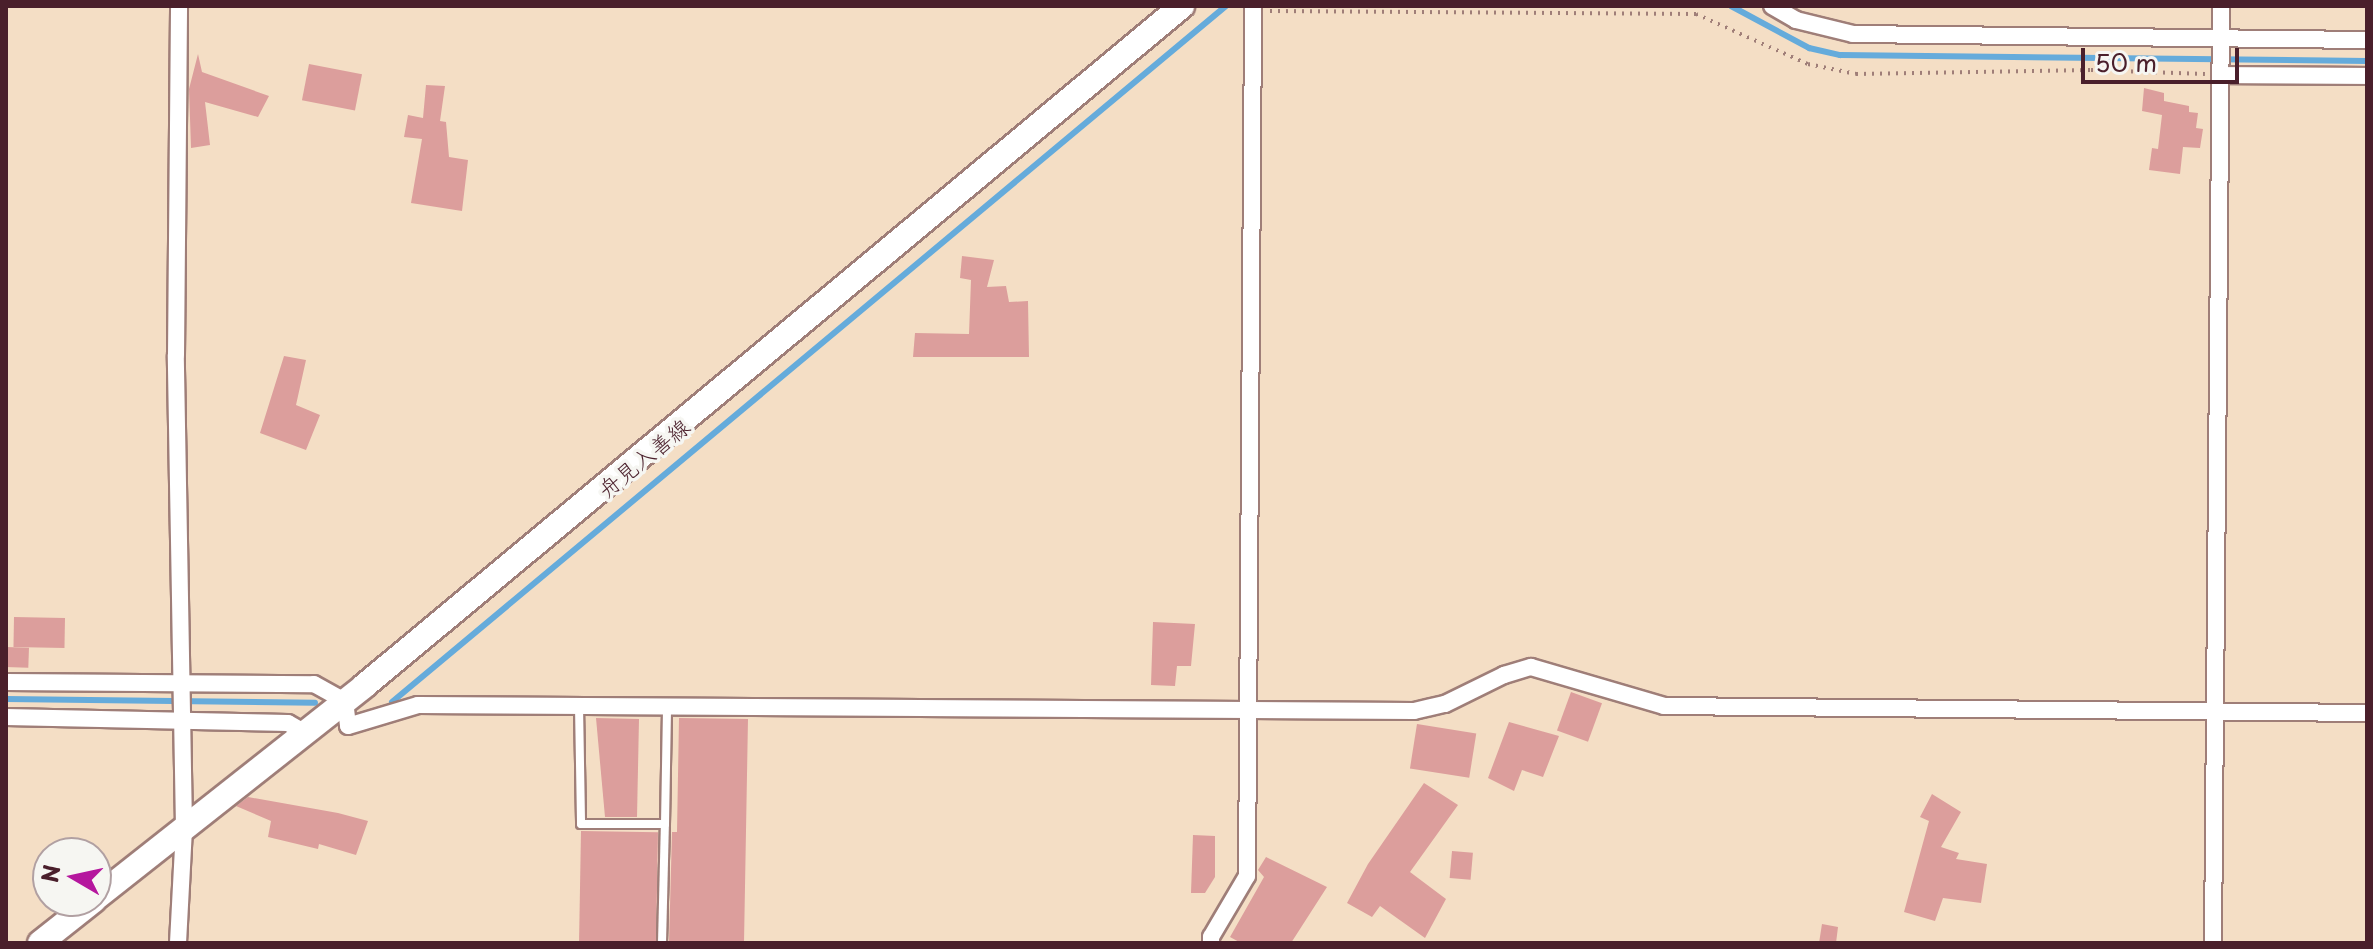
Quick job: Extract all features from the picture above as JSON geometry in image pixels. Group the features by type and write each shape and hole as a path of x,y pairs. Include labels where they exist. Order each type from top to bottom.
{"main road":[{"name":"舟見入善線","path":"112,885 345,701 726,388 1182,6"},
{"name":"舟見入善線","path":"40,943 73,917"}],"street":[{"path":"178,943 184,827 176,355 179,6"},
{"path":"1772,6 1796,20 1853,34 2367,40"},
{"path":"2213,943 2221,6"},
{"path":"1211,943 1211,937 1247,876 1253,8"},
{"path":"2220,75 2367,76"},
{"path":"6,682 182,687 314,684 345,701 348,726 418,705 1414,711 1445,704 1504,675 1531,667 1664,706 2367,713"},
{"path":"6,717 182,715 288,723 305,733"}],"lane":[{"path":"579,705 581,824 665,824"},
{"path":"662,943 667,706"}],"path":[{"path":"1253,8 1696,14 1808,64 1856,74 2091,70 2220,75"}],"building":[{"path":"198,54 202,72 269,96 258,117 205,102 210,145 191,148 189,89"},
{"path":"309,64 362,74 355,111 302,100"},
{"path":"426,85 445,86 440,121 446,122 449,157 468,160 462,211 411,203 422,139 404,137 408,115 423,118"},
{"path":"2144,88 2164,93 2164,101 2189,106 2189,112 2198,113 2196,128 2203,129 2200,148 2183,147 2180,174 2149,170 2152,148 2158,149 2162,115 2142,111"},
{"path":"962,256 994,260 987,287 1006,286 1009,302 1028,301 1029,357 913,357 915,333 969,334 971,280 960,278"},
{"path":"284,356 306,360 296,405 320,415 306,450 260,433"},
{"path":"14,617 65,618 64,648 13,647"},
{"path":"1153,622 1195,624 1191,666 1177,666 1175,686 1151,685"},
{"path":"6,647 29,648 28,668 6,667"},
{"path":"1571,692 1602,703 1588,742 1557,731"},
{"path":"596,718 639,719 637,817 605,817"},
{"path":"679,718 748,719 744,943 669,943 672,832 677,832"},
{"path":"1509,722 1559,736 1543,777 1522,770 1514,791 1488,778"},
{"path":"1417,724 1476,733 1469,778 1410,768"},
{"path":"1424,783 1458,805 1410,872 1446,899 1425,938 1380,906 1372,917 1347,903 1368,864"},
{"path":"1932,794 1961,812 1941,847 1959,853 1956,859 1987,864 1981,903 1943,898 1935,921 1904,912 1929,821 1920,817"},
{"path":"248,797 368,821 356,855 319,844 318,849 268,837 271,821 236,806"},
{"path":"581,831 658,832 656,943 579,943"},
{"path":"1193,835 1215,836 1215,877 1205,893 1191,893"},
{"path":"1452,851 1473,853 1471,880 1450,878"},
{"path":"1266,857 1327,887 1291,943 1241,943 1230,937 1264,877 1258,870"},
{"path":"1822,924 1838,927 1836,943 1819,943"}],"waterway":[{"path":"392,702 1226,6"},
{"path":"1731,6 1809,48 1840,55 2367,61"},
{"path":"6,699 315,703"}]}
